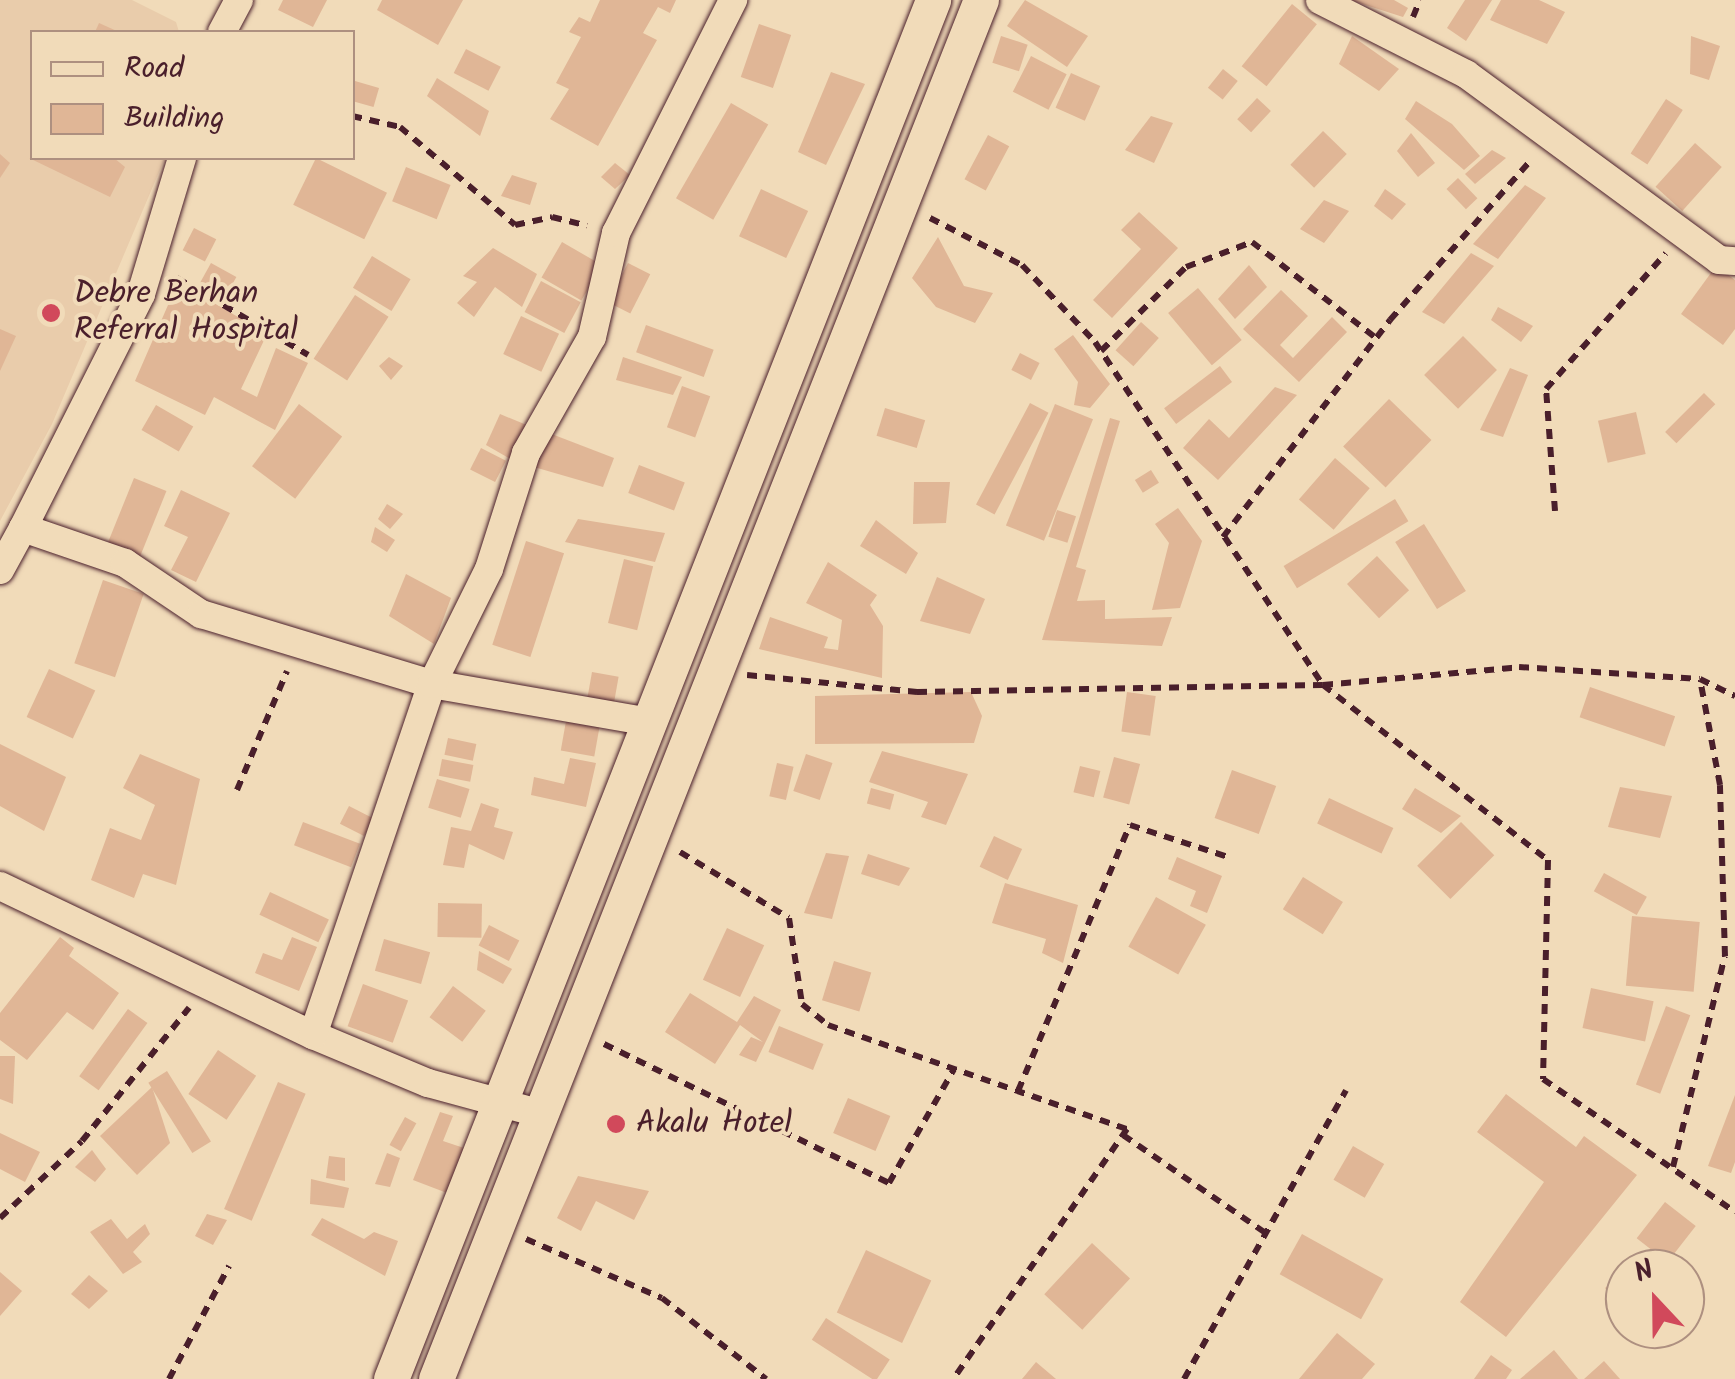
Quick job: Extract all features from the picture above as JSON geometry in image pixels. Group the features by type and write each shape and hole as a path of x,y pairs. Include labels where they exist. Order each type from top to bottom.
{"street":[{"path":"223,30 240,0"},
{"path":"312,1034 432,684 489,569 526,453 592,336 616,233 733,0"},
{"path":"392,1379 645,721 933,0"},
{"path":"436,1379 981,0"},
{"path":"1320,0 1466,74 1683,234 1735,261"},
{"path":"0,570 150,262 181,160"},
{"path":"23,528 125,563 201,614 432,684 645,721"},
{"path":"0,886 312,1034 498,1104 542,1114"}],"path":[{"path":"355,117 400,127 515,225 552,217 616,233"},
{"path":"1224,537 1376,338 1552,137"},
{"path":"900,203 1022,265 1101,351 1323,685 1548,860 1543,1079 1735,1212"},
{"path":"1555,511 1546,389 1683,234"},
{"path":"1101,351 1186,267 1252,242 1376,338"},
{"path":"150,262 308,355"},
{"path":"237,790 299,642"},
{"path":"716,672 917,692 1323,685 1519,668 1700,679 1735,696"},
{"path":"1674,1167 1725,956 1720,785 1700,679"},
{"path":"1018,1091 1130,825 1231,858"},
{"path":"652,835 789,918 802,1004 828,1025 1018,1091 1123,1134 1268,1234"},
{"path":"0,1218 82,1141 181,1025 201,984"},
{"path":"575,1030 889,1184 954,1069"},
{"path":"1184,1379 1346,1090"},
{"path":"953,1379 1123,1134"},
{"path":"497,1227 662,1298 766,1379"},
{"path":"169,1379 229,1266"}],"shaded area":[{"name":"Debre Berhan Referral Hospital","path":"0,0 132,0 176,22 178,30 30,30 30,160 164,160 52,424 0,521"}],"building":[{"path":"283,0 327,0 313,27 278,10"},
{"path":"382,0 463,0 438,45 377,10"},
{"path":"600,0 676,0 670,13 658,7 643,33 657,40 598,146 550,119 569,89 556,83 581,37 569,32 579,17 590,22"},
{"path":"1025,0 1088,36 1067,67 1007,26"},
{"path":"1350,0 1394,0 1408,8 1403,17"},
{"path":"1465,0 1492,0 1466,41 1447,28"},
{"path":"1501,0 1539,0 1565,12 1547,44 1490,20"},
{"path":"1292,4 1317,24 1267,86 1242,66"},
{"path":"99,23 115,30 96,30"},
{"path":"759,24 791,35 773,88 741,77"},
{"path":"1001,36 1028,45 1019,71 992,63"},
{"path":"1352,36 1399,69 1379,91 1339,64"},
{"path":"1691,36 1720,46 1709,80 1690,74"},
{"path":"466,49 501,67 488,91 454,73"},
{"path":"1031,56 1067,74 1048,110 1013,92"},
{"path":"1223,69 1238,81 1223,100 1208,88"},
{"path":"831,72 865,84 826,165 798,152"},
{"path":"1071,73 1100,86 1085,121 1056,108"},
{"path":"437,78 489,111 480,136 427,96"},
{"path":"355,81 379,88 374,107 355,102"},
{"path":"1257,98 1271,111 1251,132 1237,119"},
{"path":"1666,99 1683,110 1647,164 1631,154"},
{"path":"1416,101 1452,124 1480,156 1464,170 1405,119"},
{"path":"731,103 768,124 713,220 676,198"},
{"path":"1151,116 1173,123 1154,163 1125,150"},
{"path":"1323,131 1347,154 1314,188 1290,165"},
{"path":"1411,133 1435,163 1418,177 1397,151"},
{"path":"988,135 1009,146 986,190 965,179"},
{"path":"1695,143 1722,167 1682,211 1656,187"},
{"path":"1492,150 1506,158 1475,184 1465,174"},
{"path":"0,154 10,163 0,178"},
{"path":"33,160 116,160 125,167 110,197"},
{"path":"315,160 387,193 364,239 293,205"},
{"path":"615,163 630,175 615,189 601,177"},
{"path":"406,167 451,185 437,219 392,201"},
{"path":"512,175 537,183 530,205 501,196"},
{"path":"1458,178 1477,198 1466,209 1446,189"},
{"path":"1525,185 1546,198 1498,259 1473,244"},
{"path":"761,189 808,211 786,258 739,236"},
{"path":"1385,189 1406,204 1392,220 1374,206"},
{"path":"1324,200 1349,211 1324,243 1300,229"},
{"path":"1139,212 1178,248 1112,318 1093,300 1141,249 1121,230"},
{"path":"194,228 216,239 205,262 183,250"},
{"path":"938,237 964,286 993,293 975,323 936,307 912,278"},
{"path":"562,242 602,265 581,301 542,278"},
{"path":"493,248 537,274 522,307 495,287 474,317 457,303 477,282 463,276"},
{"path":"1471,253 1494,266 1444,324 1422,312"},
{"path":"372,256 411,279 392,311 353,288"},
{"path":"211,263 236,277 224,300 198,286"},
{"path":"628,263 650,274 630,314 608,302"},
{"path":"1249,265 1267,287 1235,319 1218,299"},
{"path":"1716,266 1735,280 1735,329 1723,345 1681,314"},
{"path":"541,281 581,302 564,333 525,312"},
{"path":"178,282 267,334 241,389 257,397 276,348 308,363 275,430 214,397 205,415 135,381"},
{"path":"1198,288 1242,340 1212,365 1168,313"},
{"path":"1281,290 1308,316 1280,345 1293,358 1332,317 1347,332 1299,382 1243,329"},
{"path":"355,295 389,317 347,381 314,359"},
{"path":"1498,307 1533,326 1521,342 1491,320"},
{"path":"521,316 559,334 541,372 503,354"},
{"path":"1141,322 1159,338 1133,366 1116,350"},
{"path":"646,325 714,350 704,377 636,352"},
{"path":"0,329 16,336 0,371"},
{"path":"1073,335 1110,384 1090,408 1074,405 1078,382 1054,349"},
{"path":"1463,336 1497,370 1458,409 1424,375"},
{"path":"1020,353 1040,363 1031,380 1011,370"},
{"path":"389,357 403,366 391,380 379,366"},
{"path":"623,357 682,377 673,395 616,380"},
{"path":"1220,366 1232,382 1176,424 1164,408"},
{"path":"1510,368 1528,375 1503,437 1480,430"},
{"path":"682,386 710,396 695,438 667,427"},
{"path":"1275,387 1297,395 1218,480 1183,448 1209,419 1229,438"},
{"path":"1704,393 1715,404 1676,443 1665,432"},
{"path":"1389,399 1431,440 1386,487 1343,446"},
{"path":"1030,403 1049,413 995,514 976,505"},
{"path":"299,404 342,436 295,499 252,466"},
{"path":"1055,404 1093,419 1044,541 1006,525"},
{"path":"156,405 193,426 179,452 142,430"},
{"path":"885,408 925,420 917,448 877,436"},
{"path":"1636,412 1646,454 1608,463 1598,421"},
{"path":"500,414 529,426 512,460 486,445"},
{"path":"1110,418 1120,421 1076,567 1086,570 1077,601 1105,600 1105,619 1172,617 1162,646 1042,640"},
{"path":"549,433 614,458 603,487 534,467"},
{"path":"481,448 506,461 495,482 470,469"},
{"path":"1335,458 1370,488 1334,530 1299,500"},
{"path":"639,465 685,483 674,511 628,493"},
{"path":"1151,470 1159,483 1143,493 1135,480"},
{"path":"134,478 166,491 137,563 105,550"},
{"path":"914,482 950,482 946,523 913,524"},
{"path":"181,490 230,513 196,582 171,570 188,537 164,526"},
{"path":"1395,499 1408,521 1297,588 1284,566"},
{"path":"387,504 403,514 390,529 378,519"},
{"path":"1178,508 1202,541 1180,608 1152,610 1169,543 1155,524"},
{"path":"1057,510 1076,516 1067,543 1048,537"},
{"path":"578,519 665,533 655,562 565,542"},
{"path":"876,520 918,553 906,574 860,546"},
{"path":"1424,524 1466,591 1437,609 1395,542"},
{"path":"375,527 395,540 387,552 371,542"},
{"path":"526,541 564,553 530,657 492,645"},
{"path":"1377,556 1409,590 1379,618 1347,584"},
{"path":"624,559 653,566 637,630 608,623"},
{"path":"828,562 877,595 870,605 883,626 882,678 759,649 770,617 828,637 824,648 838,650 842,620 806,603"},
{"path":"406,574 451,598 434,644 389,616"},
{"path":"937,577 985,599 970,634 920,621"},
{"path":"103,580 144,594 115,677 74,663"},
{"path":"49,669 95,691 73,739 27,717"},
{"path":"592,672 619,677 614,705 587,701"},
{"path":"1590,687 1675,716 1665,747 1580,717"},
{"path":"971,692 982,716 974,743 815,744 815,696"},
{"path":"1127,692 1156,696 1150,736 1121,732"},
{"path":"566,721 599,727 594,756 561,751"},
{"path":"448,738 476,744 473,761 444,755"},
{"path":"0,744 66,777 44,831 0,806"},
{"path":"882,751 968,774 946,825 921,817 928,802 869,782"},
{"path":"140,754 200,779 176,885 143,874 134,898 91,880 110,828 141,840 155,805 123,788"},
{"path":"806,754 832,763 820,800 793,791"},
{"path":"1114,757 1140,764 1129,805 1103,798"},
{"path":"570,758 596,763 586,807 531,795 534,777 564,784"},
{"path":"442,759 473,765 470,782 439,776"},
{"path":"777,763 794,767 786,800 769,796"},
{"path":"1080,766 1100,771 1094,797 1073,792"},
{"path":"1232,770 1276,786 1259,834 1215,818"},
{"path":"437,779 470,789 461,818 428,808"},
{"path":"1620,787 1672,796 1660,838 1608,827"},
{"path":"871,788 894,794 890,810 867,803"},
{"path":"1415,788 1461,816 1441,833 1402,809"},
{"path":"1329,798 1393,828 1382,853 1317,823"},
{"path":"481,803 499,809 494,827 513,832 504,860 469,844 464,868 443,865 451,827 471,831"},
{"path":"349,806 373,818 364,836 340,824"},
{"path":"303,822 360,844 351,867 294,845"},
{"path":"1461,822 1494,855 1450,899 1417,866"},
{"path":"994,836 1022,849 1008,880 980,867"},
{"path":"826,853 849,856 832,919 804,913"},
{"path":"868,854 910,868 899,886 861,874"},
{"path":"1177,857 1222,876 1207,913 1190,906 1196,891 1168,879"},
{"path":"1604,873 1647,897 1637,915 1594,891"},
{"path":"1303,877 1343,902 1323,934 1283,909"},
{"path":"1005,883 1078,905 1063,963 1042,953 1046,939 992,923"},
{"path":"270,892 329,919 318,942 259,915"},
{"path":"1156,897 1206,925 1178,974 1128,947"},
{"path":"438,903 482,904 481,938 437,937"},
{"path":"1632,916 1700,922 1694,992 1626,986"},
{"path":"489,925 519,940 509,961 479,945"},
{"path":"727,928 764,945 740,997 703,980"},
{"path":"60,937 74,948 69,956 119,993 93,1030 67,1012 27,1060 0,1040 0,1013"},
{"path":"292,937 317,947 299,991 255,973 263,953 282,960"},
{"path":"384,939 430,952 421,984 375,971"},
{"path":"479,951 512,969 503,984 477,970"},
{"path":"834,961 871,972 859,1012 822,1000"},
{"path":"363,984 408,1000 393,1043 348,1026"},
{"path":"453,986 486,1011 462,1042 430,1017"},
{"path":"1591,988 1654,1001 1645,1041 1582,1028"},
{"path":"690,993 737,1022 754,996 781,1010 756,1062 739,1055 751,1037 763,1042 740,1025 715,1064 665,1032"},
{"path":"1666,1006 1690,1015 1660,1094 1636,1084"},
{"path":"128,1009 147,1023 99,1090 79,1076"},
{"path":"779,1026 824,1044 813,1070 769,1052"},
{"path":"218,1050 256,1076 226,1120 188,1094"},
{"path":"0,1056 15,1056 13,1104 0,1099"},
{"path":"167,1071 211,1141 192,1153 148,1083"},
{"path":"278,1082 306,1094 252,1221 224,1209"},
{"path":"152,1087 170,1143 137,1175 100,1136"},
{"path":"1506,1094 1576,1147 1584,1136 1637,1175 1506,1337 1460,1302 1544,1182 1477,1132"},
{"path":"1735,1095 1735,1162 1731,1173 1708,1166"},
{"path":"848,1098 890,1116 875,1151 833,1133"},
{"path":"440,1112 453,1116 443,1141 464,1148 447,1193 413,1180"},
{"path":"405,1117 416,1123 401,1151 389,1145"},
{"path":"0,1133 40,1152 25,1182 0,1169"},
{"path":"1353,1146 1384,1164 1365,1198 1334,1180"},
{"path":"92,1150 106,1169 95,1182 75,1167"},
{"path":"387,1153 400,1158 390,1187 375,1184"},
{"path":"329,1156 345,1158 345,1181 326,1178"},
{"path":"578,1176 649,1191 634,1220 596,1201 581,1231 557,1218"},
{"path":"311,1179 349,1188 344,1208 310,1204"},
{"path":"1665,1202 1696,1226 1678,1249 1650,1249 1637,1238"},
{"path":"207,1214 227,1220 213,1245 195,1236"},
{"path":"322,1218 364,1239 374,1232 398,1241 385,1276 311,1235"},
{"path":"111,1219 127,1239 145,1224 150,1234 133,1252 142,1262 123,1274 90,1232"},
{"path":"1302,1234 1383,1279 1361,1319 1280,1274"},
{"path":"1092,1243 1130,1278 1082,1330 1044,1294"},
{"path":"866,1250 931,1280 902,1343 837,1313"},
{"path":"0,1272 22,1291 0,1316"},
{"path":"89,1275 108,1291 89,1309 71,1294"},
{"path":"826,1318 890,1359 877,1379 872,1379 812,1340"},
{"path":"1337,1333 1375,1364 1362,1379 1299,1379"},
{"path":"1554,1350 1578,1379 1520,1379"},
{"path":"1491,1355 1512,1370 1506,1379 1474,1379"},
{"path":"1604,1361 1620,1379 1584,1379"},
{"path":"1036,1362 1056,1379 1022,1379"}],"place":[{"name":"Debre Berhan Referral Hospital","path":"51,313"},
{"name":"Akalu Hotel","path":"616,1124"}]}
